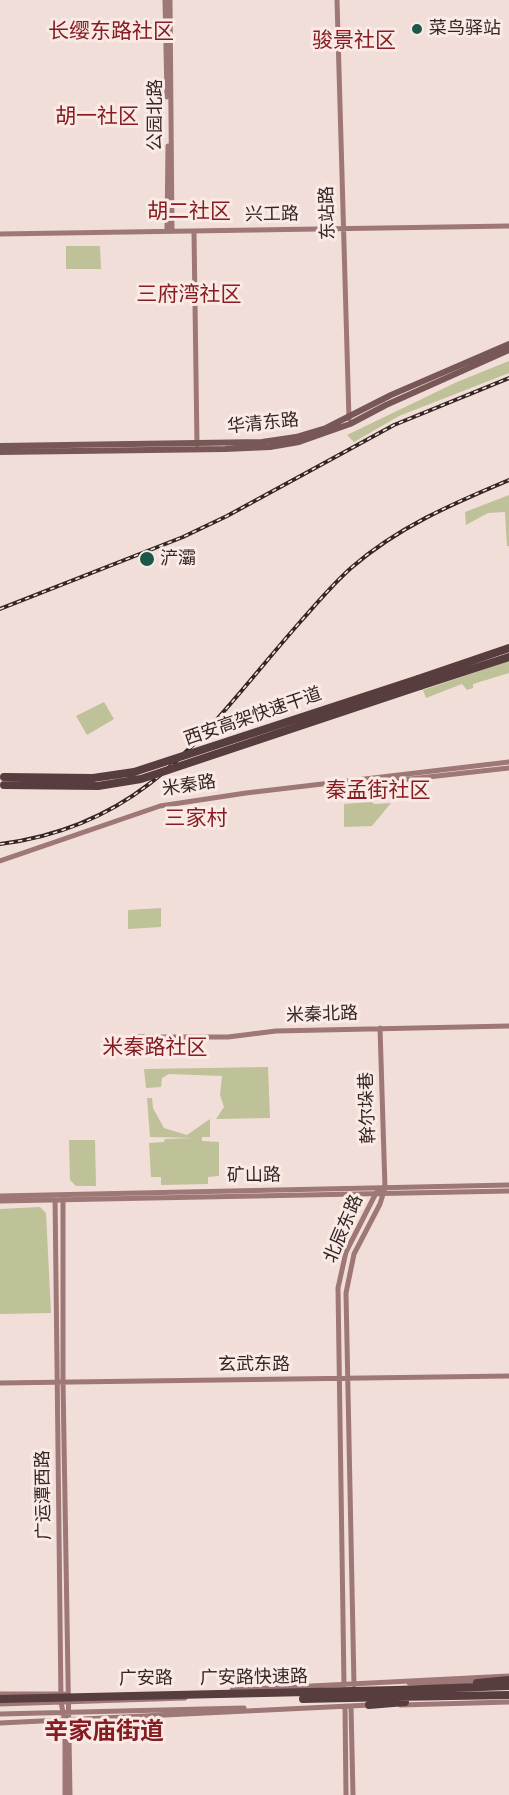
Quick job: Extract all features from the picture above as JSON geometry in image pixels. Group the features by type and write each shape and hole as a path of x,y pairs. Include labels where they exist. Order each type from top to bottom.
{"highway":[{"name":"西安高架快速干道","path":"2,781 85,787 141,779 419,683 509,648"},
{"name":"西安高架快速干道","path":"419,683 509,657"},
{"path":"422,1689 509,1678"},
{"name":"广安路快速路","path":"0,1704 509,1686"},
{"name":"广安路快速路","path":"0,1697 396,1690 507,1697"},
{"path":"369,1705 463,1696"}],"main road":[{"name":"华清东路","path":"350,421 509,342"},
{"name":"华清东路","path":"0,452 281,446 311,439 509,352"},
{"name":"华清东路","path":"0,446 197,447"}],"street":[{"name":"公园北路","path":"165,0 170,230"},
{"name":"公园北路","path":"170,0 170,230"},
{"name":"东站路","path":"338,0 350,421"},
{"name":"兴工路","path":"0,234 509,226"},
{"path":"194,232 197,447"},
{"name":"米秦路","path":"426,774 509,762"},
{"name":"米秦路","path":"0,861 160,806 391,775 509,768"},
{"name":"米秦北路","path":"137,1037 228,1037 276,1031 509,1026"},
{"name":"幹尔垛巷","path":"380,1028 384,1190"},
{"name":"矿山路","path":"63,1197 509,1185"},
{"name":"矿山路","path":"384,1190 509,1191"},
{"name":"北辰东路","path":"344,1684 338,1299 346,1252 376,1193 384,1190"},
{"name":"北辰东路","path":"354,1685 346,1293 349,1271 357,1246 384,1190"},
{"name":"矿山路","path":"0,1196 376,1193"},
{"name":"矿山路","path":"0,1201 55,1197"},
{"name":"广运潭西路","path":"55,1197 68,1795"},
{"name":"广运潭西路","path":"61,1692 60,1382 63,1197"},
{"name":"玄武东路","path":"0,1383 509,1376"},
{"path":"396,1690 509,1678"},
{"path":"0,1704 66,1700 180,1699 267,1688 344,1684 396,1690 488,1681"},
{"path":"0,1697 61,1692 66,1700"},
{"name":"广安路","path":"0,1723 66,1722 507,1697"},
{"path":"346,1795 348,1706"},
{"path":"348,1706 353,1795"},
{"path":"0,1714 297,1708"}],"green space":[{"path":"66,246 100,246 101,269 66,269"},
{"path":"509,361 509,373 399,416 354,442 347,435 457,382"},
{"path":"509,495 509,546 507,546 505,512 488,513 466,525 465,512"},
{"path":"509,661 509,673 473,684 473,688 467,690 462,684 426,698 423,690"},
{"path":"104,702 114,719 87,735 76,716"},
{"path":"372,802 374,804 391,803 372,826 344,827 344,804"},
{"path":"161,908 161,927 128,929 128,910"},
{"path":"268,1067 270,1118 216,1119 224,1107 220,1095 222,1076 169,1074 162,1078 161,1087 146,1088 144,1069"},
{"path":"147,1098 152,1098 153,1108 164,1128 187,1135 210,1119 210,1137 202,1137 202,1141 219,1142 219,1176 208,1177 208,1184 161,1185 161,1177 151,1177 149,1143 164,1142 165,1139 195,1138 150,1137"},
{"path":"69,1140 95,1140 96,1186 76,1186 70,1180"},
{"path":"40,1207 46,1213 51,1313 0,1314 0,1209"}],"railway":[{"path":"0,609 183,537 227,516 394,425 509,378"},
{"path":"0,844 52,833 98,816 137,793 172,765 205,733 313,607 351,568 407,528 509,480"}],"place":[{"name":"菜鸟驿站","path":"417,29"},
{"name":"浐灞","path":"147,559"}],"district":[{"name":"长缨东路社区","path":"111,32"},
{"name":"骏景社区","path":"354,41"},
{"name":"胡一社区","path":"97,117"},
{"name":"胡二社区","path":"189,212"},
{"name":"三府湾社区","path":"189,295"},
{"name":"秦孟街社区","path":"378,791"},
{"name":"三家村","path":"196,819"},
{"name":"米秦路社区","path":"155,1048"},
{"name":"辛家庙街道","path":"104,1732"}]}
